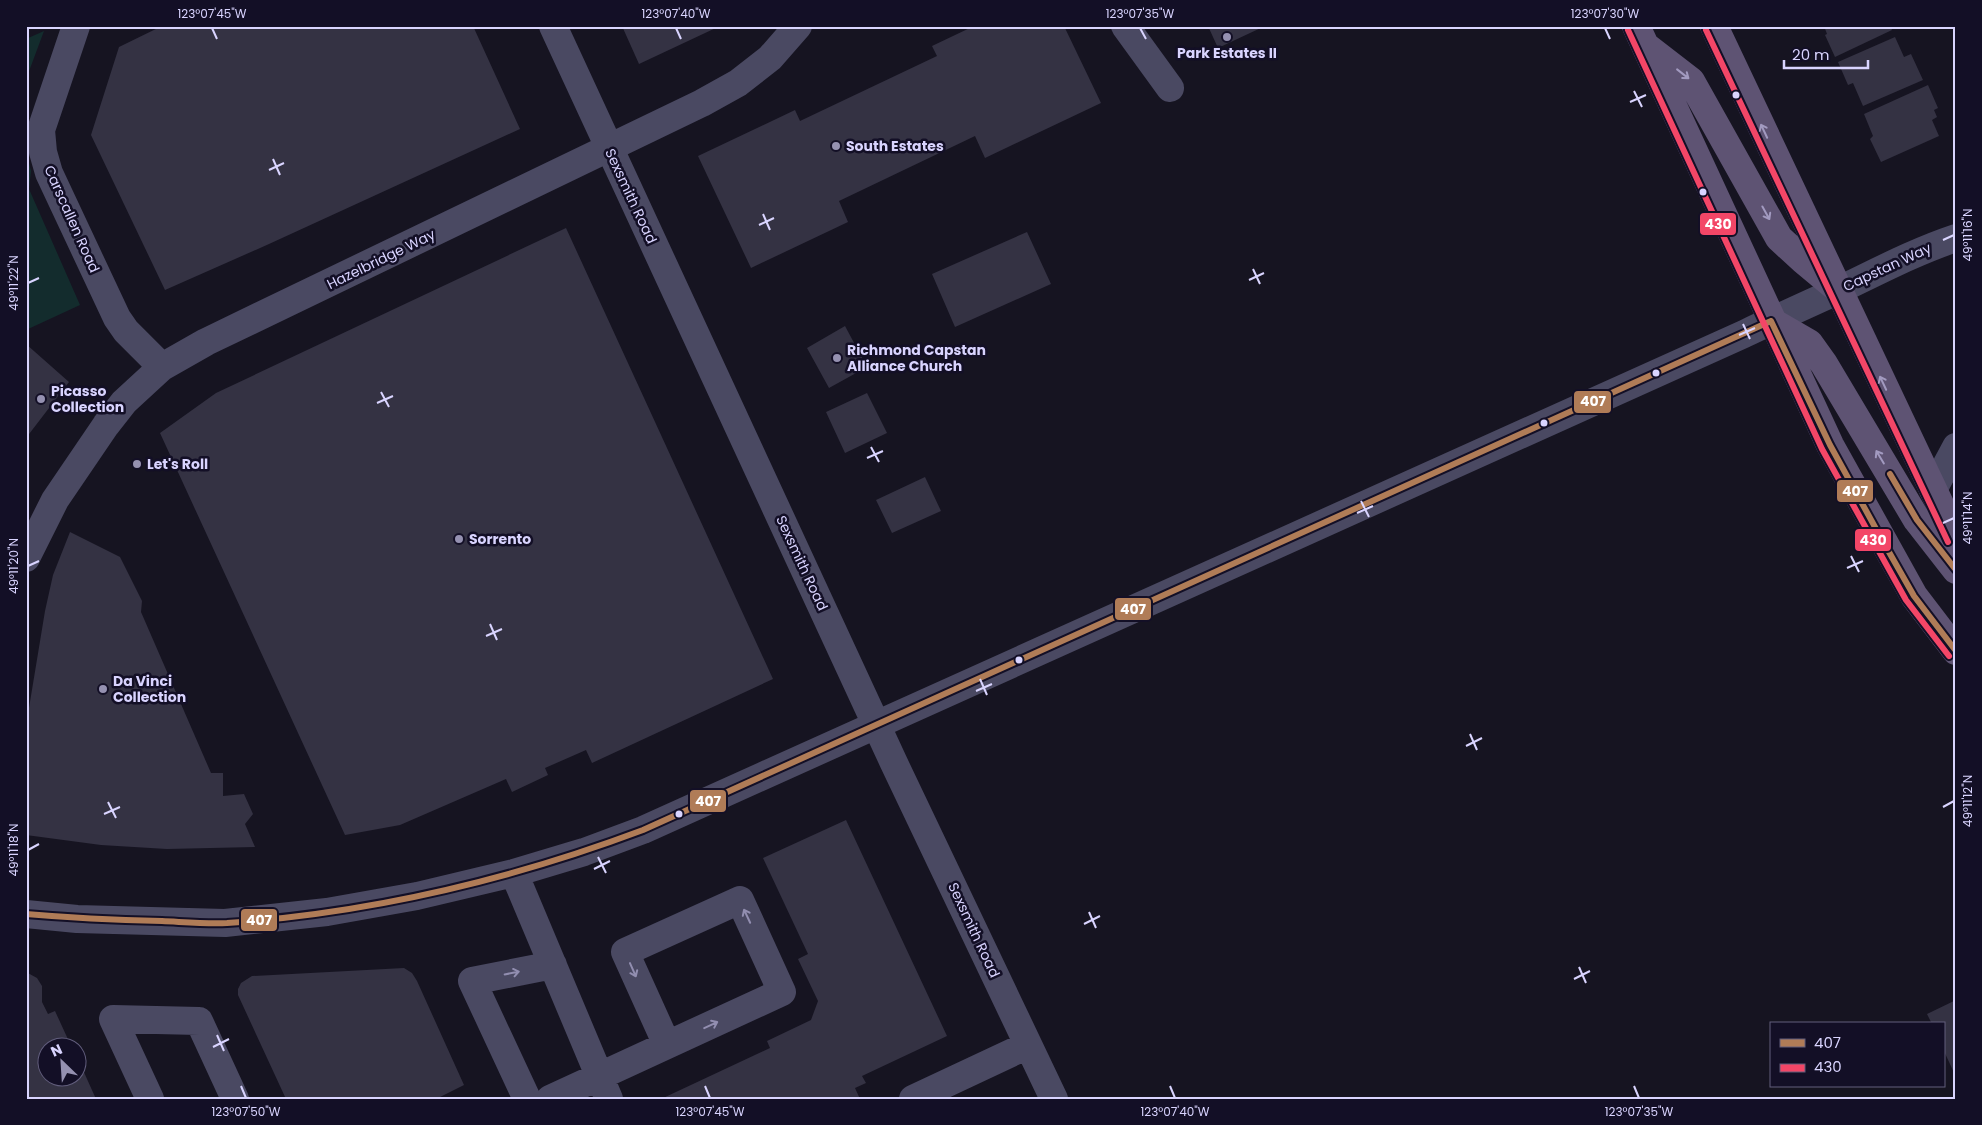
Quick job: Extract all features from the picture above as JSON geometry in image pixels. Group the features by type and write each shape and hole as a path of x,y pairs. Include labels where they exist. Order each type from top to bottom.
{"main road":[{"path":"1714,26 1956,538"},
{"path":"1640,35 1691,81 1779,238 1839,290"},
{"path":"1640,35 1830,445 1880,538 1914,596 1956,651"},
{"path":"1771,321 1809,343 1824,364 1917,520 1956,570"}],"street":[{"name":"Carscallen Road","path":"76,26 41,130 43,152 49,173 117,318 126,332 162,367"},
{"name":"Sexsmith Road","path":"552,26 876,724 1054,1099"},
{"name":"Hazelbridge Way","path":"26,558 55,500 106,425 124,402 162,367 215,338 702,103 738,83 770,58 798,26"},
{"path":"1125,26 1170,88"},
{"name":"Capstan Way","path":"26,914 77,919 225,923 336,910 417,896 514,873 584,852 643,830 1771,321 1878,270 1956,238"},
{"path":"1933,490 1956,448"},
{"path":"514,873 604,1088"},
{"path":"550,1099 604,1088 667,1045 782,992 740,900 625,952 667,1045"},
{"path":"527,1099 472,982 553,966"},
{"path":"150,1099 113,1019 199,1021 235,1099"},
{"path":"913,1099 1028,1045"}],"green space":[{"path":"44,31 28,74 26,80 26,39"},
{"path":"26,151 31,171 29,189 80,305 26,330"}],"building":[{"path":"162,26 473,26 520,129 165,290 91,135 119,47"},
{"path":"622,26 720,26 639,64"},
{"name":"South Estates","path":"974,26 1064,26 1101,103 985,158 975,136 839,201 848,222 751,268 698,156 795,110 800,121 937,56 932,46"},
{"name":"Park Estates II","path":"1208,26 1265,26 1218,48"},
{"path":"1824,26 1890,26 1892,30 1835,57 1825,35 1827,34"},
{"path":"1895,37 1904,57 1911,54 1923,80 1863,106 1853,83 1848,85 1838,62"},
{"path":"1928,85 1938,108 1934,110 1937,117 1932,120 1939,136 1881,162 1870,139 1873,136 1864,114"},
{"name":"Sorrento","path":"566,228 773,679 592,763 586,750 545,768 548,775 512,792 506,779 400,825 345,835 160,433 216,393"},
{"path":"1027,232 1051,284 955,327 932,274"},
{"name":"Richmond Capstan Alliance Church","path":"845,326 867,367 829,388 807,348"},
{"name":"Picasso Collection","path":"26,344 69,382 26,438"},
{"path":"867,393 887,433 845,453 826,412"},
{"path":"925,477 941,511 892,533 876,500"},
{"name":"Da Vinci Collection","path":"70,532 120,557 142,601 141,612 211,773 223,773 223,796 244,794 253,814 245,824 255,847 167,849 101,845 26,835 26,726 45,611 53,575"},
{"path":"846,820 947,1036 862,1076 866,1083 855,1088 860,1099 661,1099 770,1048 767,1041 811,1020 818,1001 798,959 808,954 763,858"},
{"path":"404,968 412,973 417,981 464,1085 436,1099 286,1099 238,995 241,983 252,976"},
{"path":"26,972 37,978 42,986 42,1002 48,1014 55,1011 67,1038 38,1038 38,1088 88,1088 88,1081 96,1099 26,1099"},
{"path":"1956,1000 1956,1077 1944,1051 1944,1022 1931,1022 1927,1014"}],"transit line":[{"name":"430","path":"1628,30 1822,449 1906,600 1949,656"},
{"name":"430","path":"1706,30 1948,542"},
{"name":"407","path":"1771,321 1830,445 1881,538 1914,596 1956,651"},
{"name":"407","path":"26,914 94,919 211,923 280,918 333,911 438,892 490,879 593,848 643,830 1771,321"},
{"name":"407","path":"1890,474 1917,520 1956,570"}],"place":[{"name":"Park Estates II","path":"1227,37"},
{"name":"South Estates","path":"836,146"},
{"name":"Richmond Capstan Alliance Church","path":"837,358"},
{"name":"Picasso Collection","path":"41,399"},
{"name":"Let's Roll","path":"137,464"},
{"name":"Sorrento","path":"459,539"},
{"name":"Da Vinci Collection","path":"103,689"}]}
